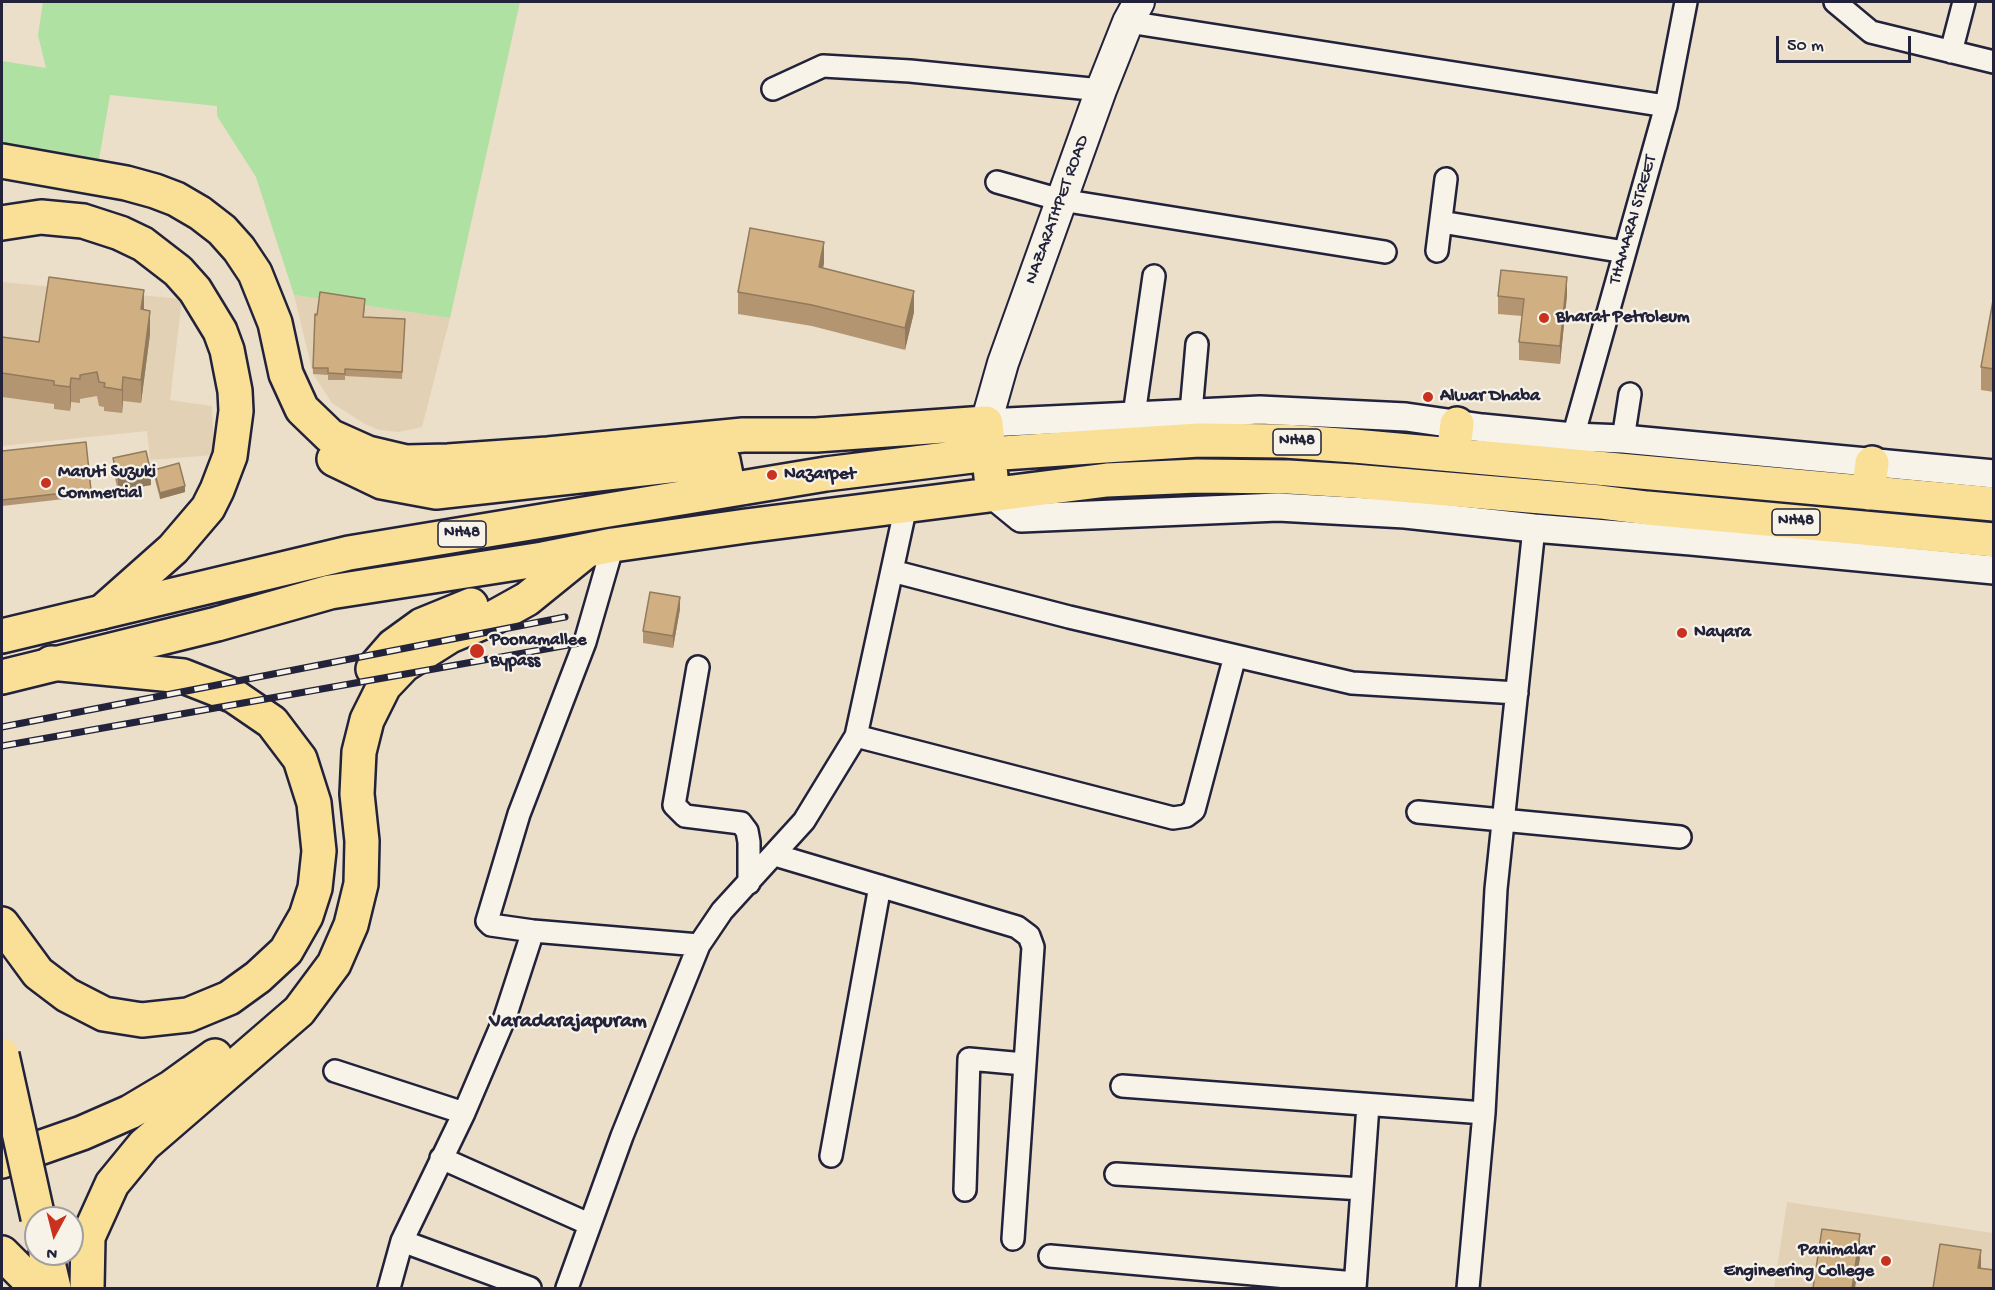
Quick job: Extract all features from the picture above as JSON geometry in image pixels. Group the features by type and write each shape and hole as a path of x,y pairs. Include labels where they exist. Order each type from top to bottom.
{"main road":[{"name":"NAZARATHPET ROAD","path":"987,439 1003,363 1101,90 1134,12"},
{"path":"2,160 126,183 155,191 176,199 200,213 222,230 255,273 275,323 286,374 302,409 330,436 368,453 406,462 570,452 743,435 987,439 993,495"},
{"path":"2,177 110,194 168,209 206,232 237,270 253,319 261,363 295,426 334,459 382,482 436,492 723,460 729,490"},
{"path":"2,223 41,217 83,220 143,244 178,271 195,290 220,331 227,350 235,391 236,411 230,456 221,482 208,508 173,549 102,612"},
{"name":"NH48","path":"2,636 348,552 826,474 987,439 1455,440 1870,478 1994,504"},
{"name":"NH48","path":"2,676 217,624 330,592 746,526 1107,480 1197,476 1288,477 1588,501 1692,527 1994,540"},
{"path":"87,1288 88,1237 112,1184 144,1145 299,1011 334,964 351,925 361,884 362,841 357,794 359,752 366,720 384,686 404,665 450,636 491,619 527,599 599,548"},
{"path":"2,1161 82,1133 130,1112 172,1087 223,1050 275,1004 305,971 327,930 340,884 346,836 340,756 347,720 364,680 393,646 422,625 488,598 543,559"},
{"path":"2,924 38,973 67,995 104,1014 142,1020 188,1015 229,998 258,977 286,951 306,916 315,888 319,851 314,803 300,759 272,722 234,696 183,676 51,663"},
{"path":"2,1055 35,1206"},
{"path":"2,1253 37,1288"},
{"path":"49,1266 54,1288"}],"street":[{"name":"THAMARAI STREET","path":"1573,437 1666,106 1686,2"},
{"path":"1834,2 1871,32 1994,62"},
{"path":"1951,52 1964,2"},
{"path":"1134,12 1666,106"},
{"path":"773,89 824,66 910,71 1101,90"},
{"path":"1437,251 1446,179"},
{"path":"997,182 1061,200 1385,252"},
{"path":"1441,222 1625,252"},
{"path":"1134,415 1154,276"},
{"path":"1191,412 1197,344"},
{"path":"1623,439 1630,394"},
{"path":"987,439 1134,415 1260,410 1406,417 1455,440 1573,437 1623,439 1870,478 1994,474"},
{"path":"993,495 1022,518 1278,507 1405,514 1534,528 1692,527 1994,570"},
{"path":"567,1288 622,1136 699,945 722,911 804,821 856,736 906,506"},
{"path":"1468,1288 1484,1113 1496,889 1534,528"},
{"path":"599,548 585,642 519,814 486,921 490,925 533,931 699,945"},
{"path":"892,571 1069,617 1352,683 1517,693"},
{"path":"856,736 1173,818 1186,816 1194,810 1235,656"},
{"path":"698,667 674,805 685,816 741,823 747,831 749,842 748,883"},
{"path":"1418,812 1680,837"},
{"path":"775,855 1017,927 1029,936 1033,947 1013,1239"},
{"path":"831,1156 879,886"},
{"path":"389,1288 402,1241 464,1113 505,1017 533,931"},
{"path":"965,1190 969,1059 1024,1064"},
{"path":"335,1071 464,1113"},
{"path":"1122,1086 1484,1113"},
{"path":"1050,1256 1355,1286 1368,1105"},
{"path":"441,1158 589,1224"},
{"path":"1116,1174 1362,1189"},
{"path":"402,1241 530,1288"}],"shaded area":[{"path":"2,282 182,299 170,400 212,406 214,455 150,460 147,431 2,446"},
{"path":"294,295 450,318 422,427 399,432 379,430 332,403 313,374"},
{"name":"Panimalar Engineering College","path":"1787,1202 1993,1233 1993,1288 1774,1288"}],"green space":[{"path":"43,2 520,2 450,318 294,295 256,177 217,116 217,106 110,95 97,171 2,154 2,61 46,68 38,35"}],"building":[{"path":"750,228 824,242 819,267 914,291 905,328 812,305 738,292"},
{"path":"1501,270 1567,277 1560,346 1519,342 1524,299 1498,296"},
{"path":"49,277 144,290 141,309 150,311 141,380 123,377 122,390 104,387 105,383 99,382 97,372 80,375 80,379 71,378 70,387 54,385 54,381 2,373 2,337 39,342"},
{"path":"320,292 365,299 363,317 405,319 402,372 345,369 345,374 328,373 328,368 313,368 315,314 317,315"},
{"path":"1994,295 1994,369 1981,367"},
{"name":"Maruti Suzuki Commercial","path":"86,442 91,490 2,500 2,451"},
{"path":"146,451 151,473 118,479 113,458"},
{"path":"179,463 185,486 160,493 154,470"},
{"path":"650,592 680,597 673,636 643,631"},
{"path":"1822,1229 1860,1234 1852,1288 1813,1288"},
{"path":"1940,1244 1981,1250 1978,1268 1994,1270 1994,1288 1933,1288"}],"railway":[{"path":"2,727 565,617"},
{"path":"2,746 585,642"}],"place":[{"name":"Bharat Petroleum","path":"1544,318"},
{"name":"Alwar Dhaba","path":"1428,397"},
{"name":"Nazarpet","path":"772,475"},
{"name":"Maruti Suzuki Commercial","path":"46,483"},
{"name":"Nayara","path":"1682,633"},
{"name":"Poonamallee Bypass","path":"477,651"},
{"name":"Panimalar Engineering College","path":"1886,1261"}],"district":[{"name":"Varadarajapuram","path":"568,1023"}]}
